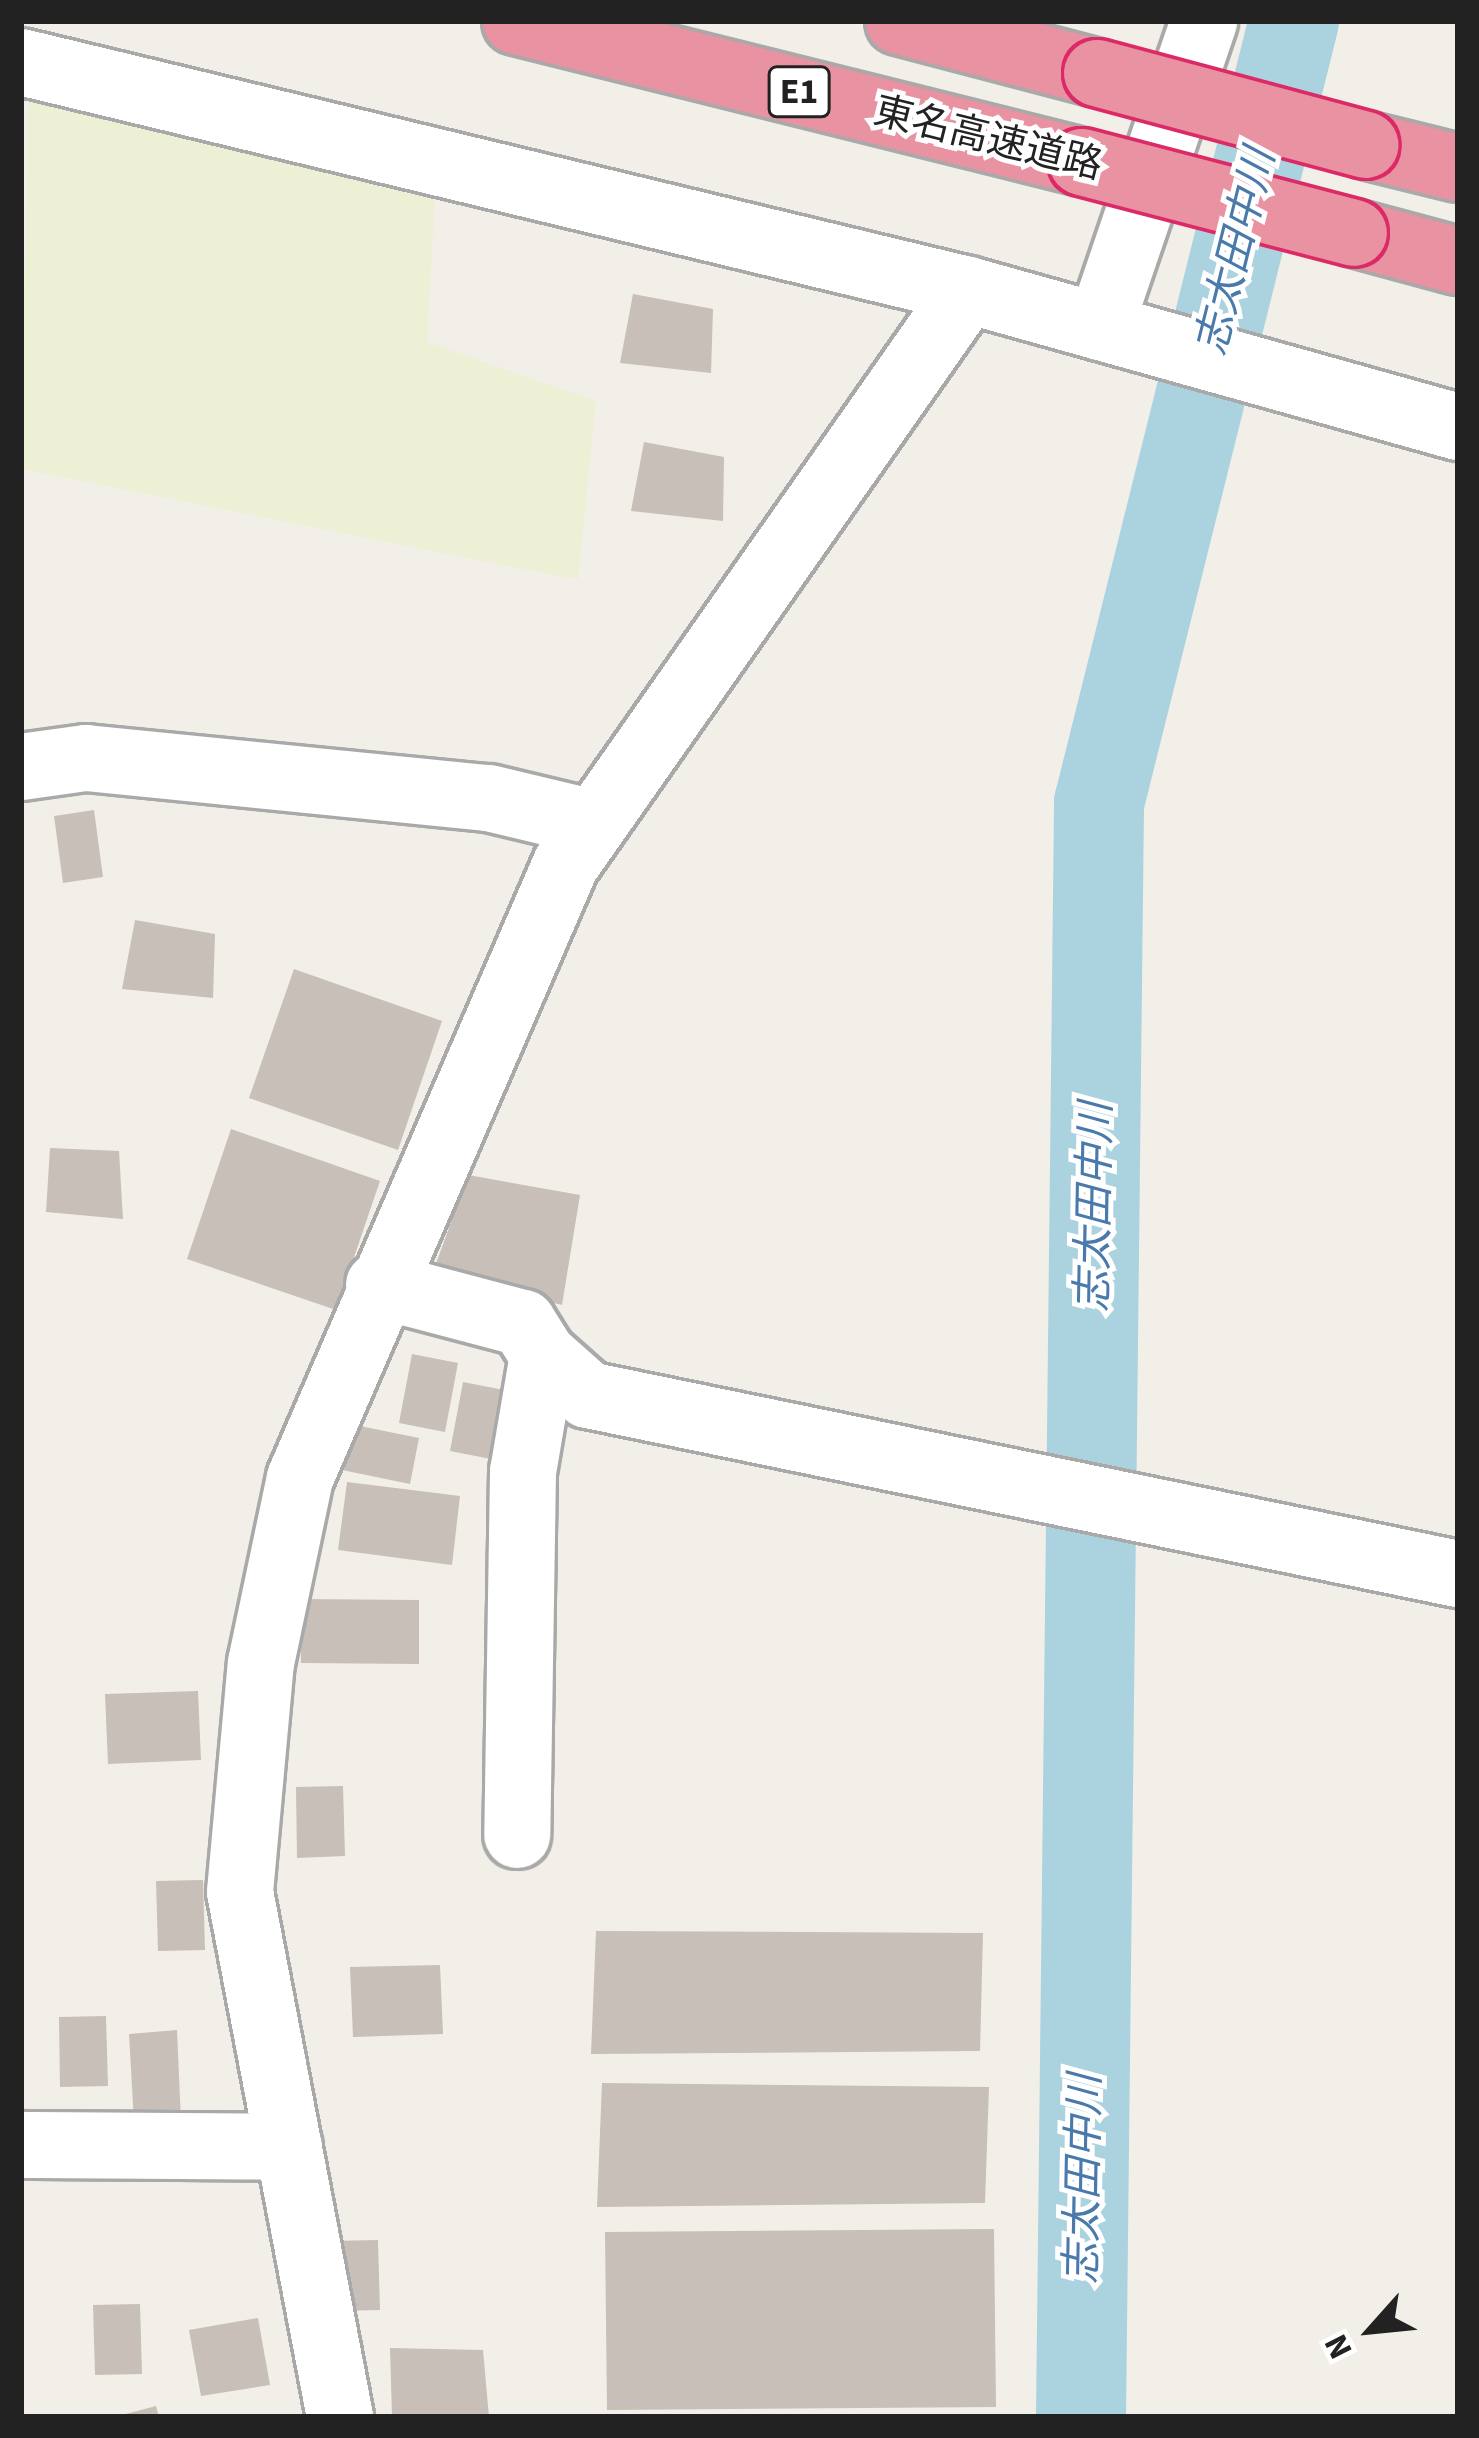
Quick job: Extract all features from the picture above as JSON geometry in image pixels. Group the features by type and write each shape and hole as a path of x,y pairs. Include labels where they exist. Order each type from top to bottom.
{"highway":[{"name":"東名高速道路","path":"516,21 1458,261"},
{"path":"898,21 1458,168"}],"street":[{"path":"1100,327 1204,21"},
{"path":"21,62 968,290 1458,427"},
{"path":"340,2417 240,1892 261,1663 300,1478 379,1285 593,823 968,290"},
{"path":"21,767 86,758 489,798 593,823"},
{"path":"379,1285 523,1323 543,1354 588,1395 1458,1574"},
{"path":"517,1835 523,1472 543,1354"},
{"path":"21,2145 82,2154 289,2147"}],"green space":[{"path":"29,86 435,197 427,342 596,401 578,580 21,469"}],"building":[{"path":"633,294 713,309 711,373 620,363"},
{"path":"644,442 724,457 723,521 631,511"},
{"path":"94,810 103,877 63,883 54,816"},
{"path":"135,920 215,934 213,998 122,989"},
{"path":"294,969 442,1021 398,1150 249,1098"},
{"path":"231,1129 380,1181 336,1310 187,1259"},
{"path":"50,1148 119,1151 123,1219 46,1212"},
{"path":"468,1175 580,1195 562,1305 433,1272"},
{"path":"412,1354 458,1363 445,1432 399,1423"},
{"path":"463,1382 509,1391 496,1460 450,1451"},
{"path":"350,1424 419,1438 410,1484 342,1470"},
{"path":"347,1482 460,1496 452,1565 338,1550"},
{"path":"300,1599 419,1600 419,1664 301,1663"},
{"path":"198,1691 201,1760 108,1764 105,1694"},
{"path":"343,1786 345,1856 297,1858 296,1787"},
{"path":"203,1880 205,1950 158,1951 156,1881"},
{"path":"596,1931 983,1933 980,2051 591,2054"},
{"path":"440,1965 443,2034 353,2037 350,1967"},
{"path":"106,2016 108,2086 60,2087 59,2017"},
{"path":"177,2030 181,2121 134,2122 129,2034"},
{"path":"602,2083 989,2087 985,2203 597,2207"},
{"path":"994,2229 996,2407 607,2410 605,2232"},
{"path":"378,2240 380,2310 333,2311 332,2241"},
{"path":"140,2304 142,2374 95,2375 93,2305"},
{"path":"258,2318 270,2385 201,2396 189,2330"},
{"path":"390,2348 483,2350 489,2417 392,2417"},
{"path":"156,2406 159,2417 118,2416"}],"waterway":[{"name":"志太田中川","path":"1081,2417 1099,803 1294,21"}]}
